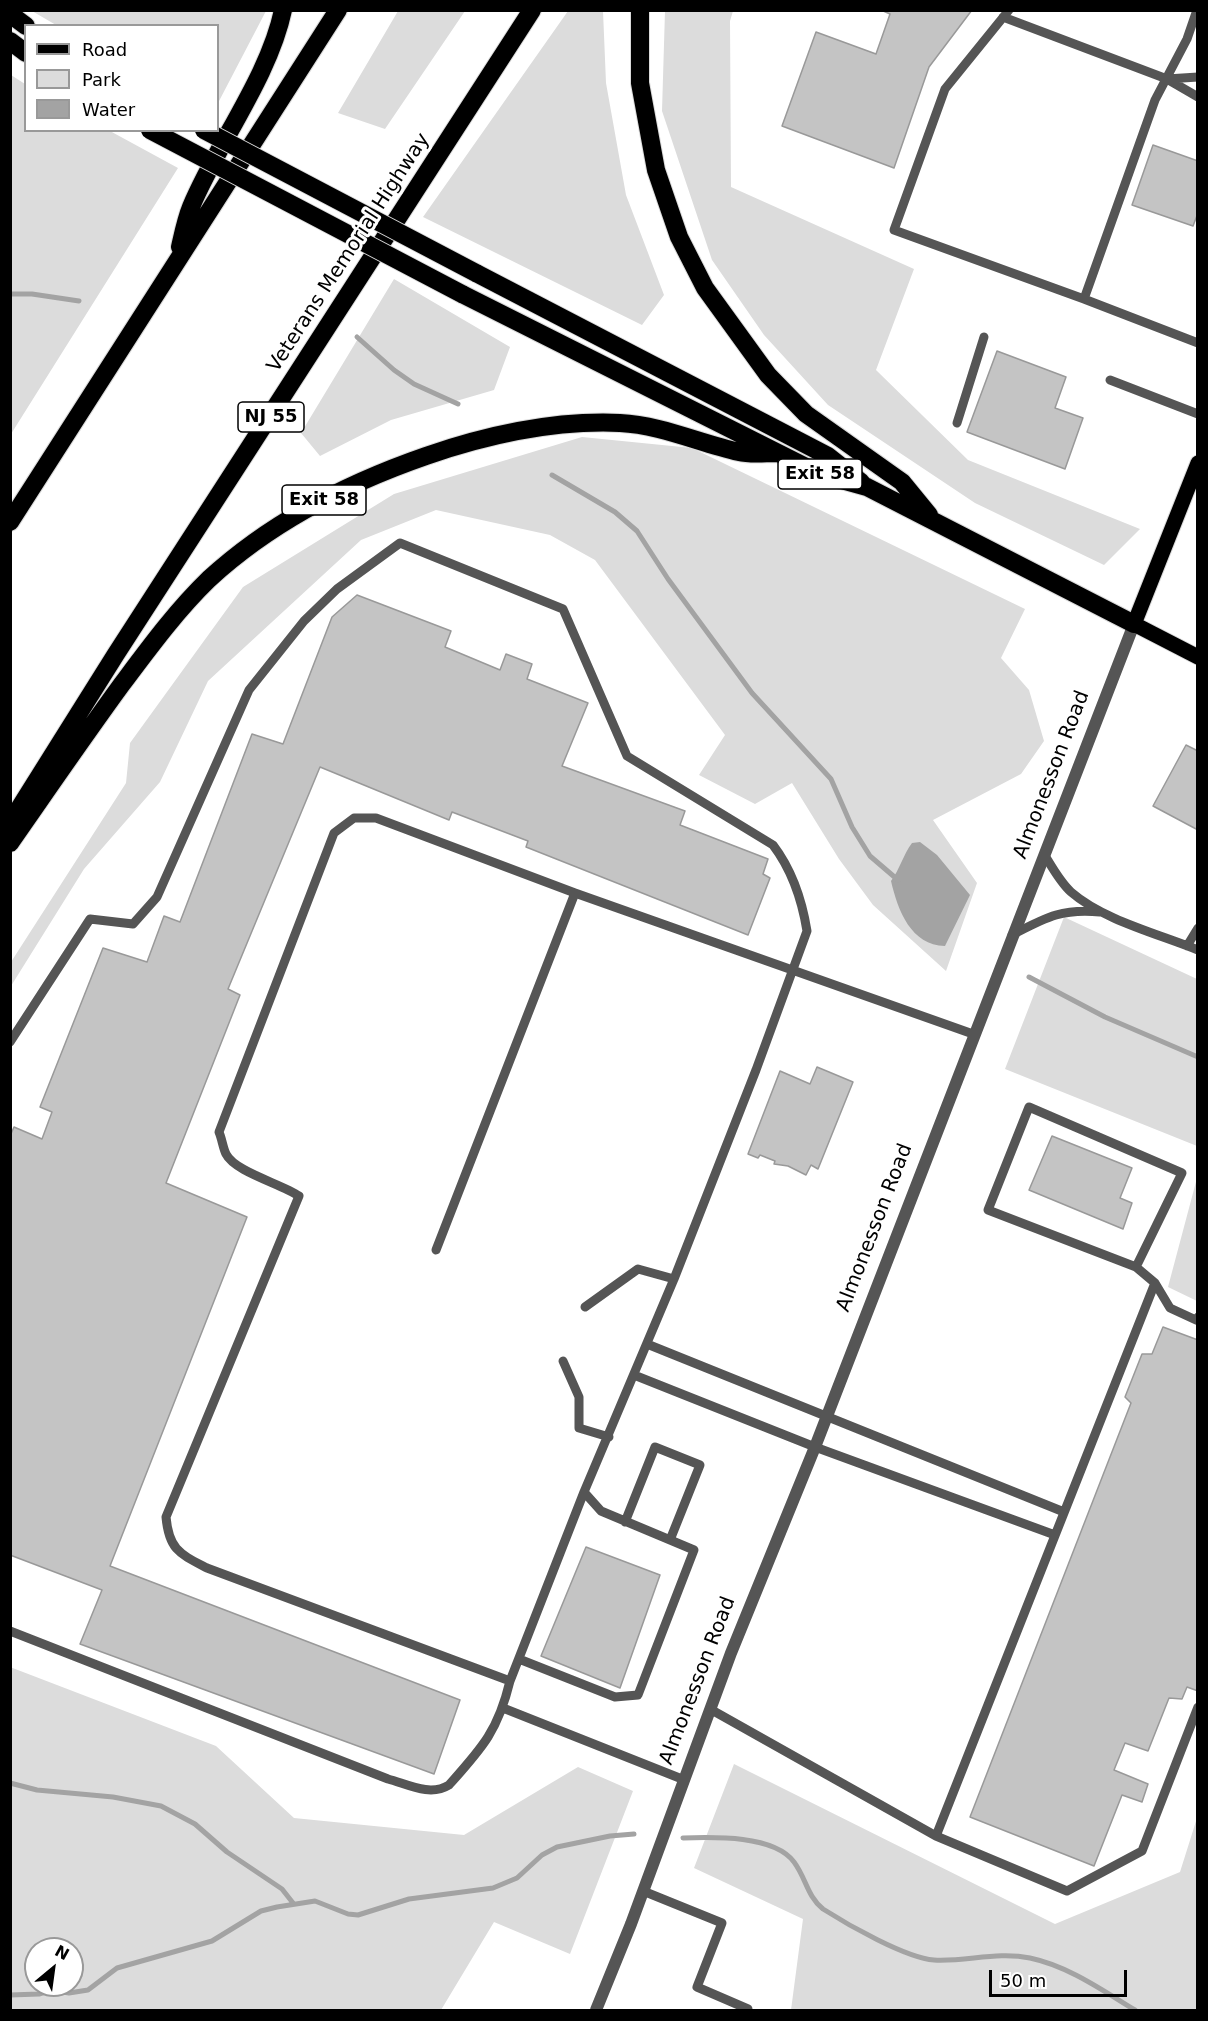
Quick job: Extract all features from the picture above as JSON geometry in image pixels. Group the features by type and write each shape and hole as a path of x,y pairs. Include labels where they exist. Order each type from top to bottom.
{"highway":[{"path":"175,263 190,208 250,92 280,23 283,10"},
{"path":"10,522 338,10"},
{"name":"Veterans Memorial Highway","path":"10,823 116,654 532,10"},
{"path":"640,10 640,82 656,170 679,237 705,288 768,375 806,414 902,482 933,521"},
{"path":"10,14 24,24"},
{"path":"10,41 24,52"},
{"name":"Exit 58","path":"154,132 462,294 777,453 820,474 867,487"},
{"path":"208,132 828,456 867,487 1134,624"},
{"name":"Exit 58","path":"10,843 93,724 175,615 210,579 244,552 293,518 340,491 386,470 445,450 509,432 558,426 621,423 672,432 741,453 777,453"}],"main road":[{"name":"Almonesson Road","path":"1134,624 1197,463"},
{"path":"1134,624 1197,657"}],"street":[{"name":"Almonesson Road","path":"596,2010 644,1891 682,1779 815,1447 973,1034 1134,624"}],"lane":[{"path":"1084,299 1155,100 1167,79 1197,10"},
{"path":"1197,97 1167,79 1006,14 945,89 894,230 1197,343"},
{"path":"1167,79 1197,77"},
{"path":"957,423 984,337"},
{"path":"1110,380 1197,414"},
{"path":"10,1042 90,919 133,924 157,897 249,690 304,621 337,589 400,543 563,609 627,756 773,845 782,857 803,908 807,931 674,1279 584,1492 510,1681 494,1731 449,1785 441,1790 431,1791 343,1763 10,1631"},
{"path":"510,1681 207,1568 177,1552 167,1533 166,1516 299,1196 288,1188 242,1168 227,1156 219,1132 334,833 354,818 376,818 575,893 973,1034"},
{"path":"1044,854 1071,892 1102,912 1197,950"},
{"path":"436,1250 575,893"},
{"path":"1012,935 1051,915 1068,910 1102,912"},
{"path":"1187,946 1197,928"},
{"path":"1136,1267 1182,1173 1029,1107 988,1210 1136,1267 1155,1283 1170,1308 1197,1320"},
{"path":"585,1307 638,1269 674,1279"},
{"path":"936,1836 1155,1283"},
{"path":"647,1344 1064,1512"},
{"path":"563,1361 579,1397 579,1428 609,1437"},
{"path":"634,1374 815,1447 1055,1535"},
{"path":"626,1522 655,1447 700,1465 670,1540"},
{"path":"519,1659 615,1697 638,1695 694,1550 601,1511 584,1492"},
{"path":"710,1708 936,1836 1067,1891 1142,1851 1197,1707"},
{"path":"503,1708 682,1779"},
{"path":"644,1891 722,1923 697,1987 748,2009"}],"green space":[{"path":"32,11 266,11 219,101 219,24 54,24"},
{"path":"398,11 465,11 385,129 338,113"},
{"path":"568,11 603,11 606,83 626,195 664,295 642,325 423,217"},
{"path":"665,11 733,11 730,21 731,187 914,269 876,370 968,460 1140,529 1104,565 975,503 828,405 764,335 712,260 662,111"},
{"path":"11,75 24,83 24,132 112,132 178,168 11,434"},
{"path":"394,279 510,347 494,390 391,420 320,456 301,433"},
{"path":"582,437 692,448 1025,609 1001,658 1029,690 1044,741 1021,774 933,820 977,883 946,971 873,905 839,859 792,783 755,804 699,775 725,735 595,560 550,535 436,510 361,540 208,681 160,782 84,869 11,986 11,962 126,783 130,743 243,587 394,494"},
{"path":"1064,917 1197,979 1197,1146 1005,1069"},
{"path":"1197,1178 1198,1301 1168,1287"},
{"path":"10,1667 216,1746 294,1818 464,1835 578,1767 633,1791 570,1954 494,1922 441,2010 11,2010"},
{"path":"734,1764 1055,1924 1180,1872 1197,1818 1197,2010 791,2010 803,1919 694,1868"}],"water":[{"path":"920,842 937,855 970,895 945,946 923,940 915,933 902,914 891,881 912,843"}],"building":[{"path":"881,10 972,10 929,67 894,168 782,126 816,32 876,54 890,14"},
{"path":"1153,145 1198,161 1198,213 1193,226 1132,205"},
{"path":"997,351 1066,377 1055,408 1083,418 1065,469 967,432"},
{"path":"357,595 451,631 445,647 500,670 506,654 532,664 527,679 588,703 562,766 685,811 680,825 768,859 763,874 770,878 748,935 526,847 528,841 452,812 449,820 320,767 228,989 240,995 166,1183 247,1217 110,1566 460,1700 434,1774 80,1644 102,1590 10,1555 10,1136 14,1127 42,1139 52,1112 40,1107 103,948 147,962 164,916 180,922 252,734 283,744 332,617"},
{"path":"1186,745 1198,751 1198,830 1153,806"},
{"path":"817,1067 853,1082 818,1169 811,1165 806,1175 788,1166 774,1164 775,1161 760,1155 758,1158 748,1154 780,1071 810,1084"},
{"path":"1052,1136 1132,1168 1120,1198 1132,1203 1123,1229 1029,1190"},
{"path":"1163,1327 1198,1340 1198,1691 1187,1687 1182,1699 1169,1698 1148,1751 1125,1743 1114,1770 1148,1784 1142,1802 1122,1795 1094,1866 970,1817 1131,1403 1125,1397 1142,1354 1152,1354"},
{"path":"586,1547 660,1575 620,1688 541,1656"}],"waterway":[{"path":"10,294 32,294 79,301"},
{"path":"357,337 394,370 414,384 458,404"},
{"path":"552,475 615,512 637,531 668,579 752,693 831,779 852,827 870,856 898,880"},
{"path":"1029,977 1105,1017 1198,1057"},
{"path":"10,1783 37,1790 113,1797 161,1806 195,1824 227,1852 282,1889 293,1903"},
{"path":"10,1995 39,1994 52,1990 69,1993 88,1990 117,1968 212,1941 261,1911 315,1901 348,1914 358,1915 409,1899 493,1888 517,1878 542,1855 557,1847 610,1836 634,1834"},
{"path":"683,1838 726,1838 758,1842 785,1853 794,1862 813,1898 823,1909 862,1932 908,1953 934,1960 994,1956 1030,1958 1071,1973 1135,2010"}]}
